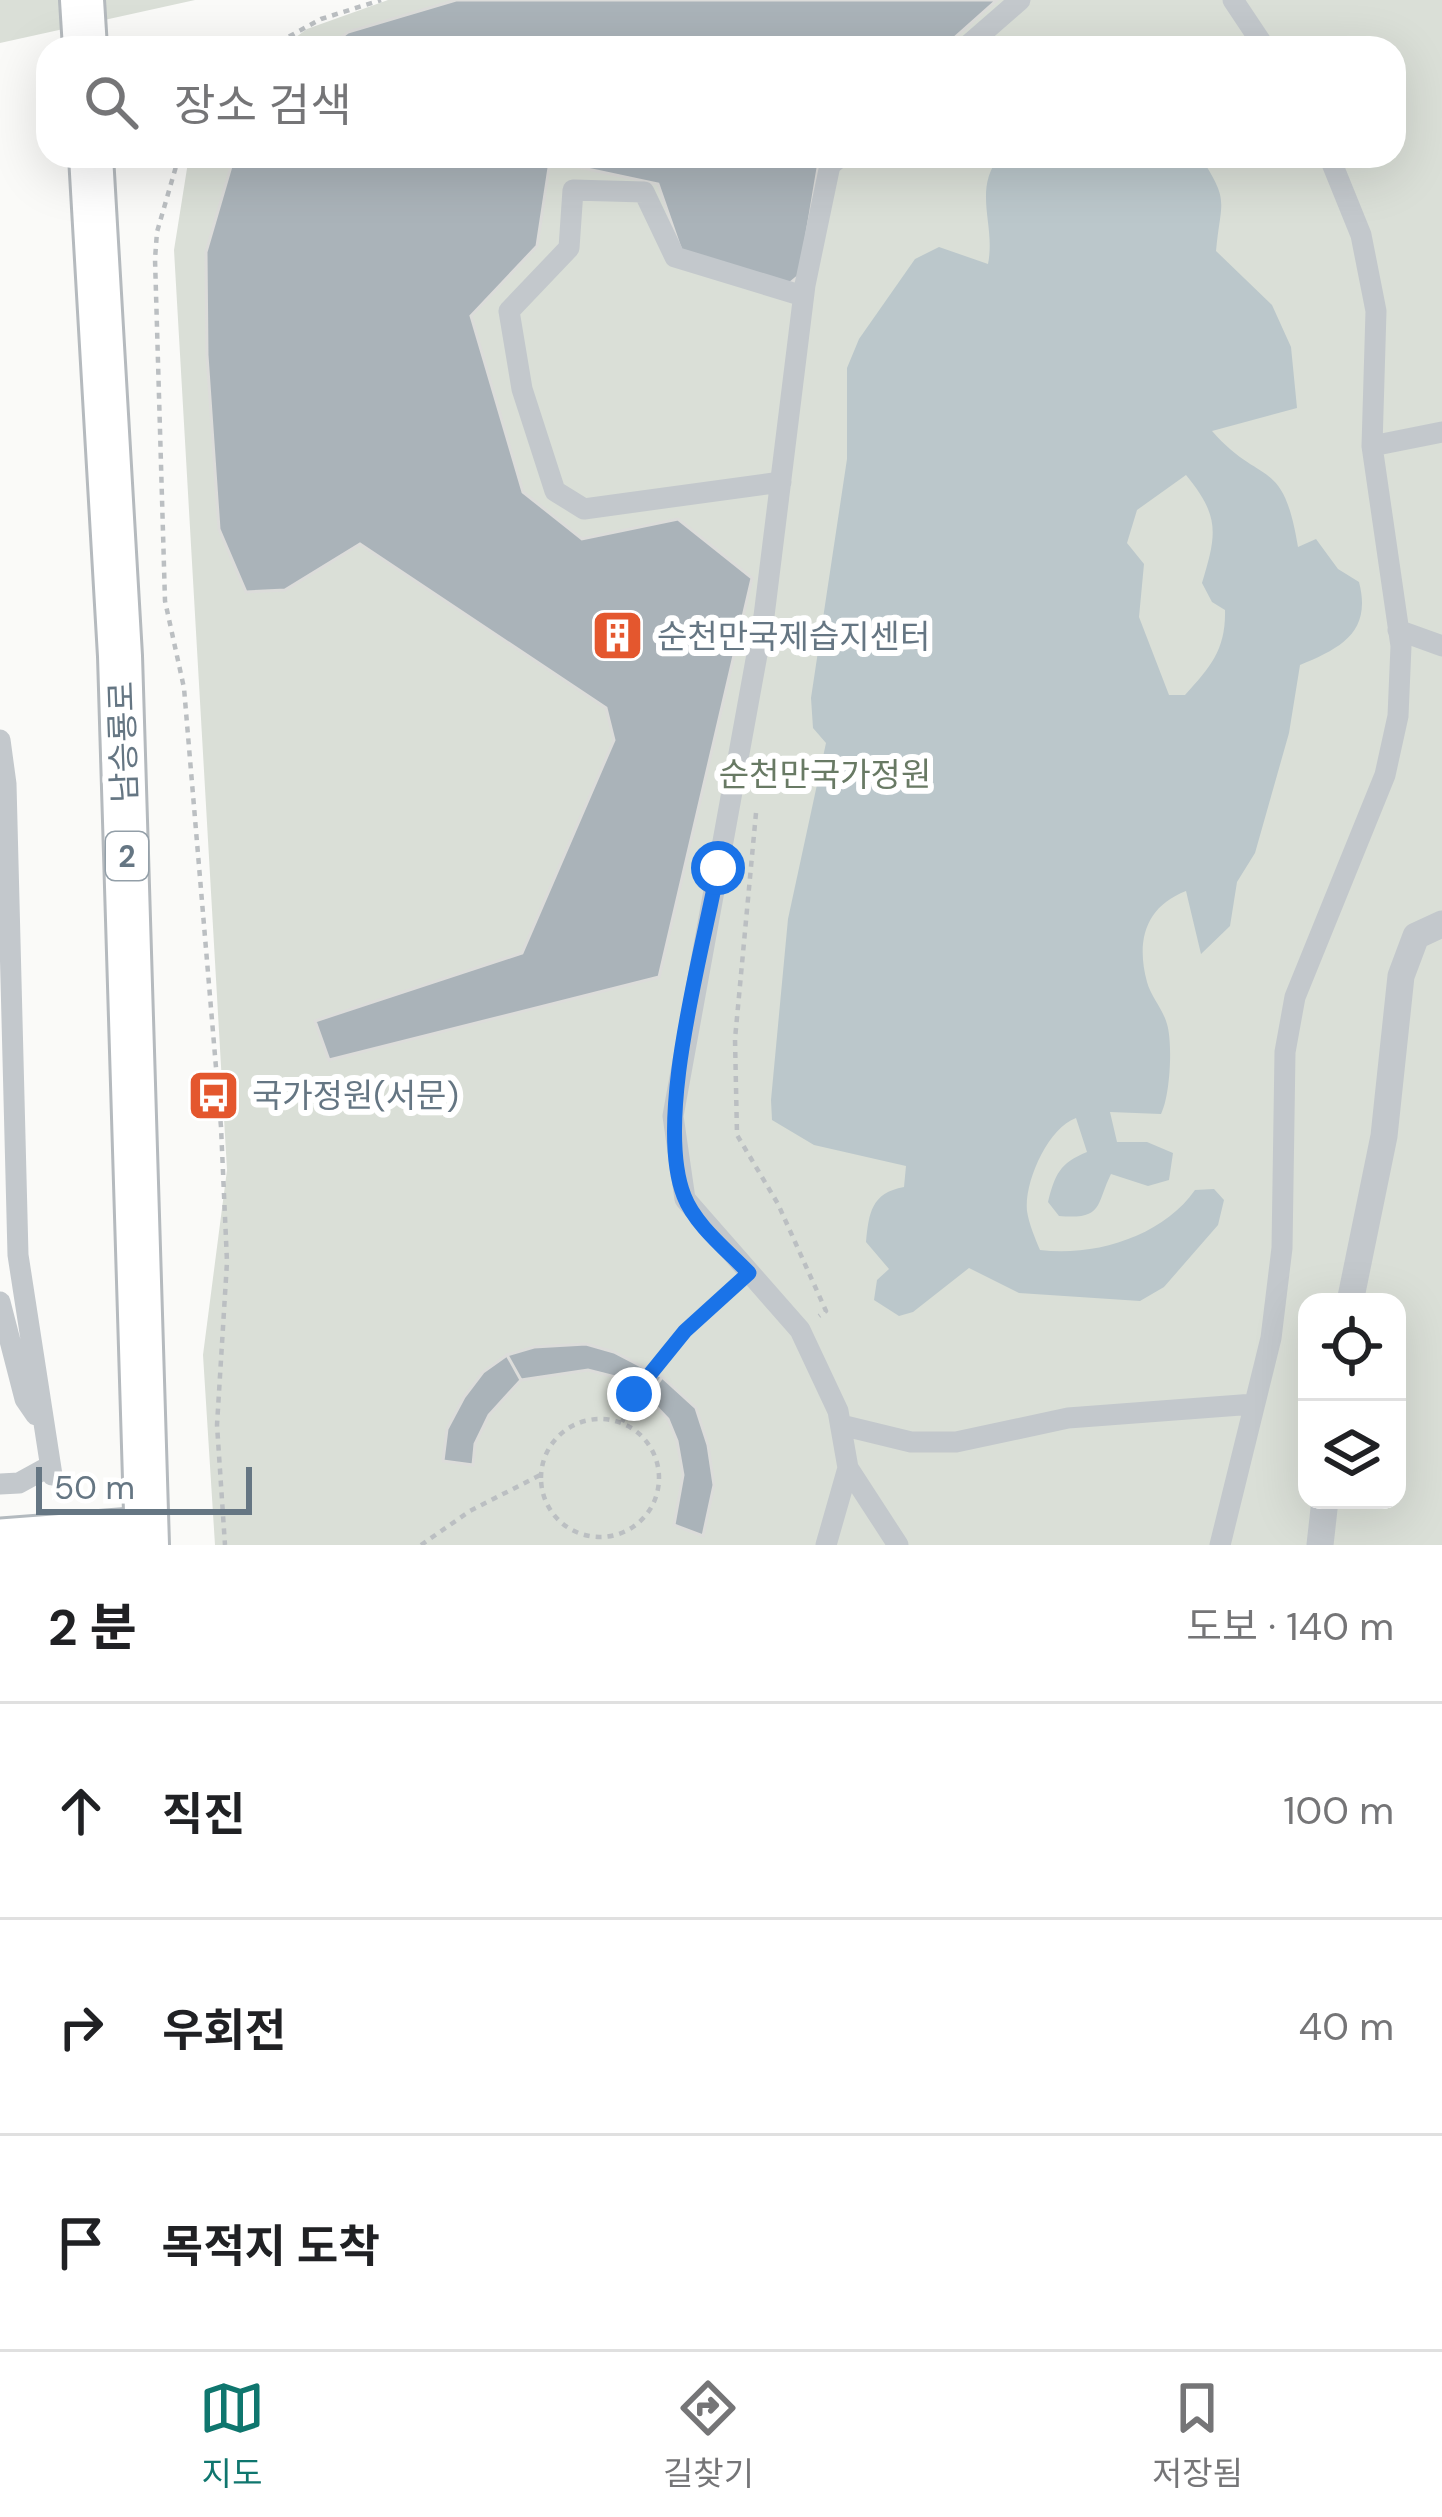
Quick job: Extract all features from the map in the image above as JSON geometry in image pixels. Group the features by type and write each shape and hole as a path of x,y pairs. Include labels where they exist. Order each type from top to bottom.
{"main road":[{"path":"82,0 84,36"},
{"name":"남승룡로","path":"92,171 121,678 146,1537"},
{"path":"0,1539 146,1537"}],"street":[{"path":"979,36 1020,0"},
{"path":"1233,0 1257,36"},
{"path":"829,168 803,296 764,616 674,1116 675,1160 685,1199 800,1330 841,1425 848,1468 898,1545"},
{"path":"1220,1545 1271,1338 1282,1248 1286,1052 1294,997 1334,911 1385,775 1398,716 1398,630 1372,446 1376,311 1361,235 1334,168"},
{"path":"781,482 584,509 555,490 522,389 509,311 569,248 573,190 644,192 675,257 803,296"},
{"path":"1372,446 1442,432"},
{"path":"1398,630 1442,646"},
{"path":"0,740 6,784 18,1256 51,1471 19,1483 0,1484"},
{"path":"1353,1293 1384,1136 1401,976 1416,937 1442,924"},
{"path":"0,1302 25,1399 44,1426"},
{"path":"841,1425 911,1442 956,1442 1068,1418 1254,1404"},
{"path":"826,1545 848,1468"},
{"path":"1321,1545 1324,1509"}],"path":[{"path":"290,36 321,19 382,0"},
{"path":"175,168 163,205 155,259 165,601 184,688 221,1126 227,1262 217,1425 225,1545"},
{"path":"757,809 736,1039 737,1135 778,1204 826,1311 800,1330"},
{"path":"622,1422 654,1364 749,1273"},
{"path":"604,1418 622,1422 650,1446 660,1482 646,1516 632,1528 597,1538 562,1525 550,1511 541,1474 554,1440 568,1427 604,1418"},
{"path":"422,1545 470,1511 541,1474"}],"green space":[{"path":"0,0 195,0 0,43"},
{"name":"순천만국가정원","path":"388,0 1442,0 1442,1545 215,1545 203,1355 227,1170 174,250 187,168 1406,168 1406,36 297,36"}],"shaded area":[{"path":"993,168 1207,168 1221,201 1216,251 1272,305 1291,347 1297,408 1212,431 1277,485 1292,518 1298,547 1316,539 1338,569 1359,582 1361,614 1350,636 1300,665 1289,733 1255,853 1237,882 1230,926 1201,954 1186,891 1161,906 1147,927 1144,967 1169,1033 1167,1096 1161,1114 1110,1112 1117,1142 1147,1142 1173,1153 1169,1180 1148,1186 1111,1174 1096,1208 1084,1215 1059,1216 1048,1202 1056,1177 1065,1165 1087,1152 1076,1118 1047,1144 1027,1199 1040,1250 1083,1250 1126,1240 1165,1220 1195,1190 1214,1189 1224,1200 1218,1225 1164,1287 1140,1301 1019,1293 969,1268 913,1312 899,1316 874,1300 877,1280 889,1269 866,1242 874,1206 885,1194 904,1187 906,1166 814,1145 772,1120 771,1100 788,919 826,743 813,728 811,698 847,459 847,368 859,339 915,259 939,247 988,264 987,182","holes":["1186,475 1205,502 1212,538 1202,583 1212,602 1225,610 1225,624 1220,647 1202,675 1185,695 1169,695 1139,617 1144,564 1127,543 1137,510"]}],"building":[{"path":"456,0 997,0 956,36 343,36"},
{"name":"순천만국제습지센터","path":"230,168 549,168 537,246 471,316 523,492 582,539 678,519 752,578 659,977 329,1060 315,1021 522,953 614,740 606,708 360,544 285,590 246,592 219,529 207,355 206,252"},
{"name":"순천만국제습지센터","path":"583,168 818,168 800,275 788,285 685,262 658,184"},
{"path":"586,1344 614,1352 662,1377 648,1398 615,1377 588,1370 521,1380 507,1355 534,1347"},
{"path":"507,1355 521,1380 489,1415 475,1444 473,1465 443,1461 447,1429 464,1397 483,1372"},
{"path":"662,1377 696,1408 708,1445 714,1485 703,1536 674,1525 683,1475 677,1441 668,1419 648,1398"}],"place":[{"name":"순천만국제습지센터","path":"618,636"},
{"name":"국가정원(서문)","path":"213,1095"}],"route":[{"path":"634,1394 685,1331 749,1273 685,1199 675,1160 674,1116 718,868"}]}
